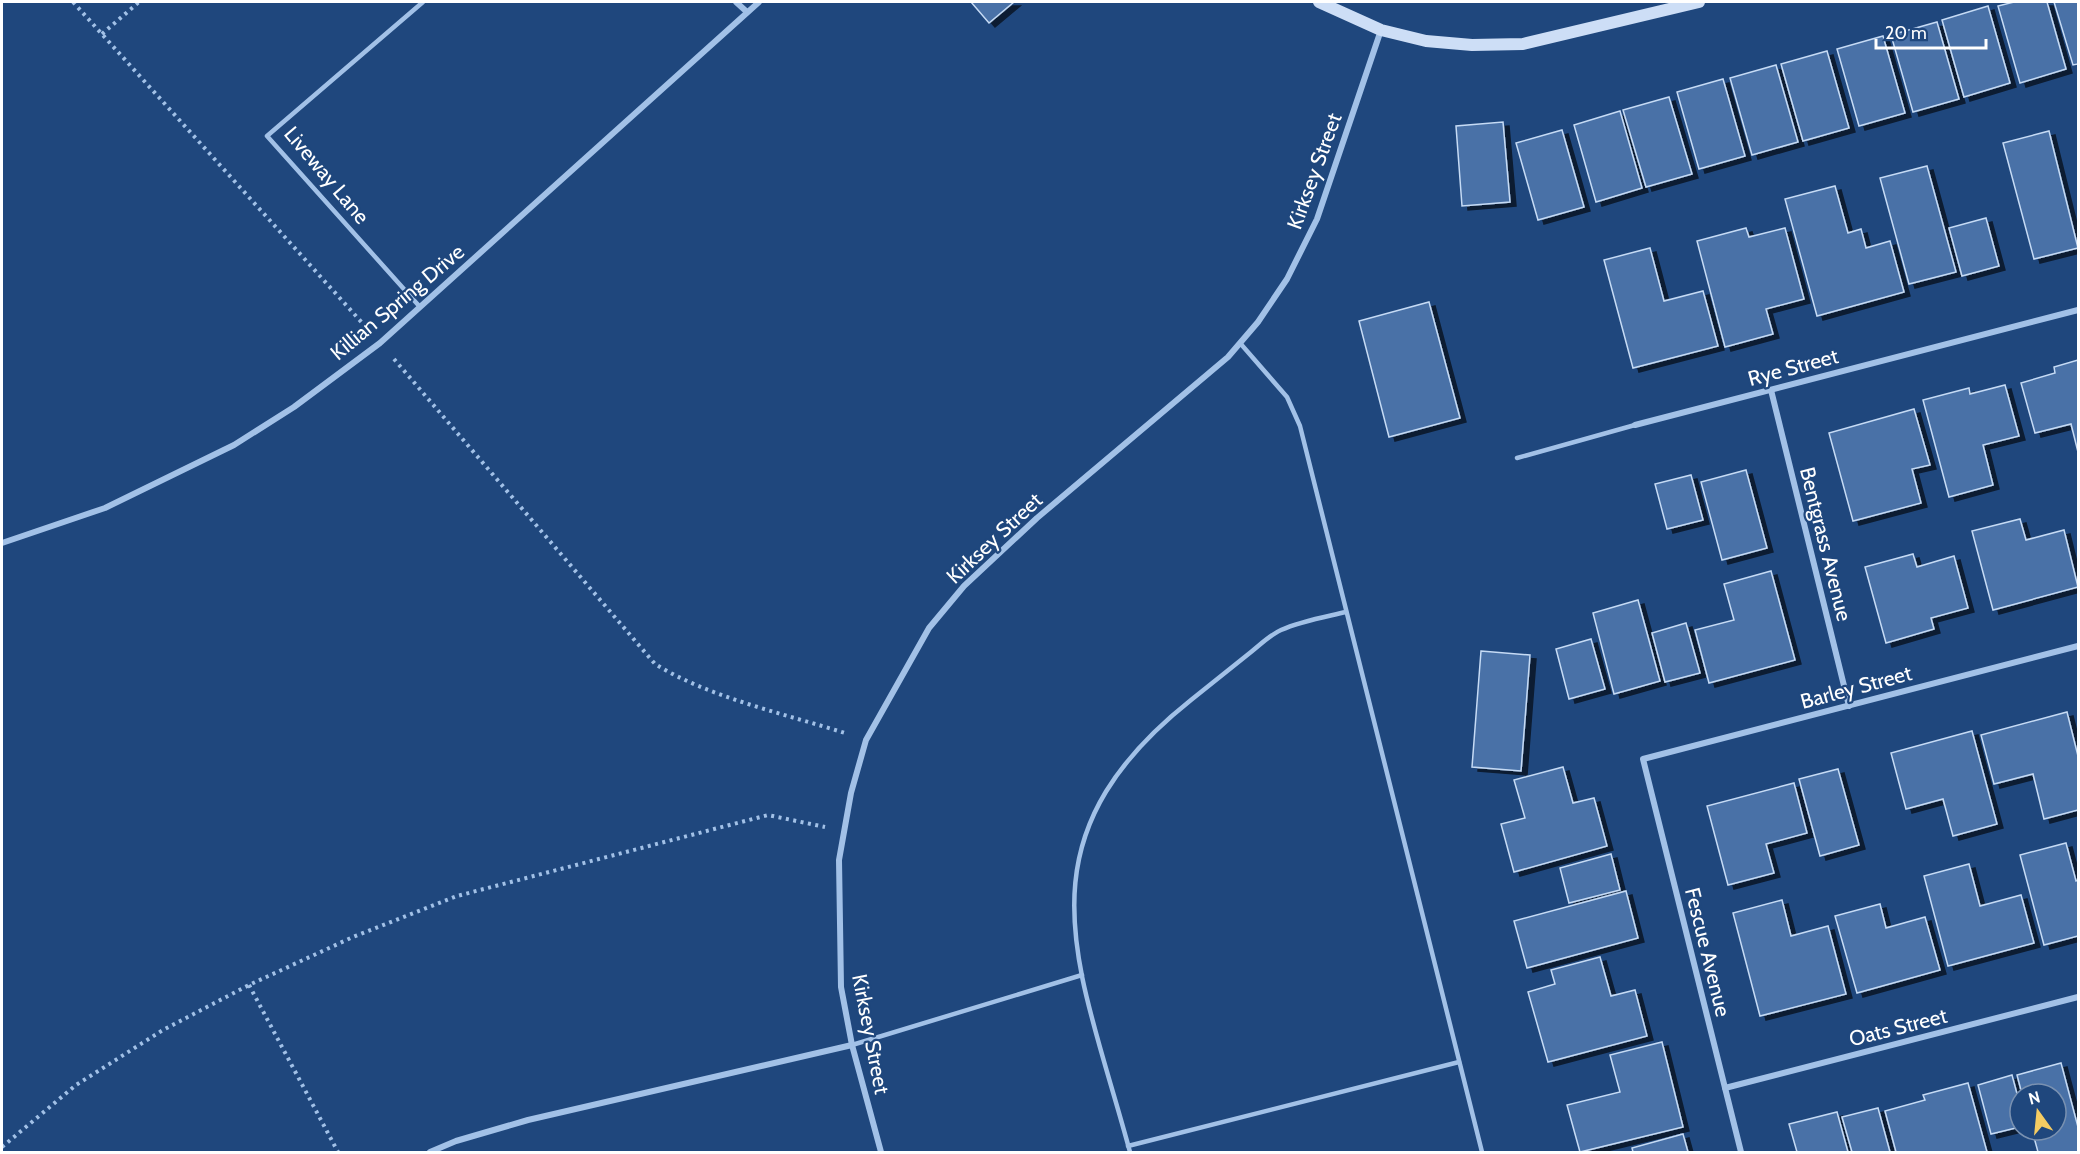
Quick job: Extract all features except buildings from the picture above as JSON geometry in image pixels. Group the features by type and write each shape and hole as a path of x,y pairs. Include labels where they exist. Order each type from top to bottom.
{"street":[{"path":"736,2 747,12"},
{"name":"Killian Spring Drive","path":"2,543 105,508 234,445 294,407 380,343 759,2"},
{"path":"1319,2 1381,30 1426,41 1523,44 1699,2"},
{"name":"Kirksey Street","path":"880,1152 852,1045 841,987 839,860 851,793 866,740 929,628 964,586 1037,518 1162,415 1240,343 1287,279 1317,219 1381,30"},
{"name":"Rye Street","path":"1635,425 2079,310"},
{"name":"Bentgrass Avenue","path":"1771,390 1849,706"},
{"name":"Barley Street","path":"1643,759 2079,646"},
{"name":"Fescue Avenue","path":"1643,759 1741,1152"},
{"name":"Oats Street","path":"1725,1088 2079,997"},
{"path":"430,1152 456,1141 528,1120 852,1045"}],"lane":[{"name":"Liveway Lane","path":"420,307 267,136 423,2"},
{"path":"1240,343 1287,397 1300,426 1482,1152"},
{"name":"Rye Street","path":"1517,458 1635,425"},
{"path":"1130,1152 1074,938 1076,869 1084,832 1097,804 1114,777 1160,725 1278,631 1346,612"},
{"path":"852,1045 1082,975"},
{"path":"1128,1146 1459,1062"}],"path":[{"path":"73,2 380,343 655,664 677,677 706,688 866,740"},
{"path":"102,34 139,2"},
{"path":"2,1147 76,1085 163,1030 249,985 353,937 457,896 768,815 844,831"},
{"path":"249,985 338,1152"}]}
